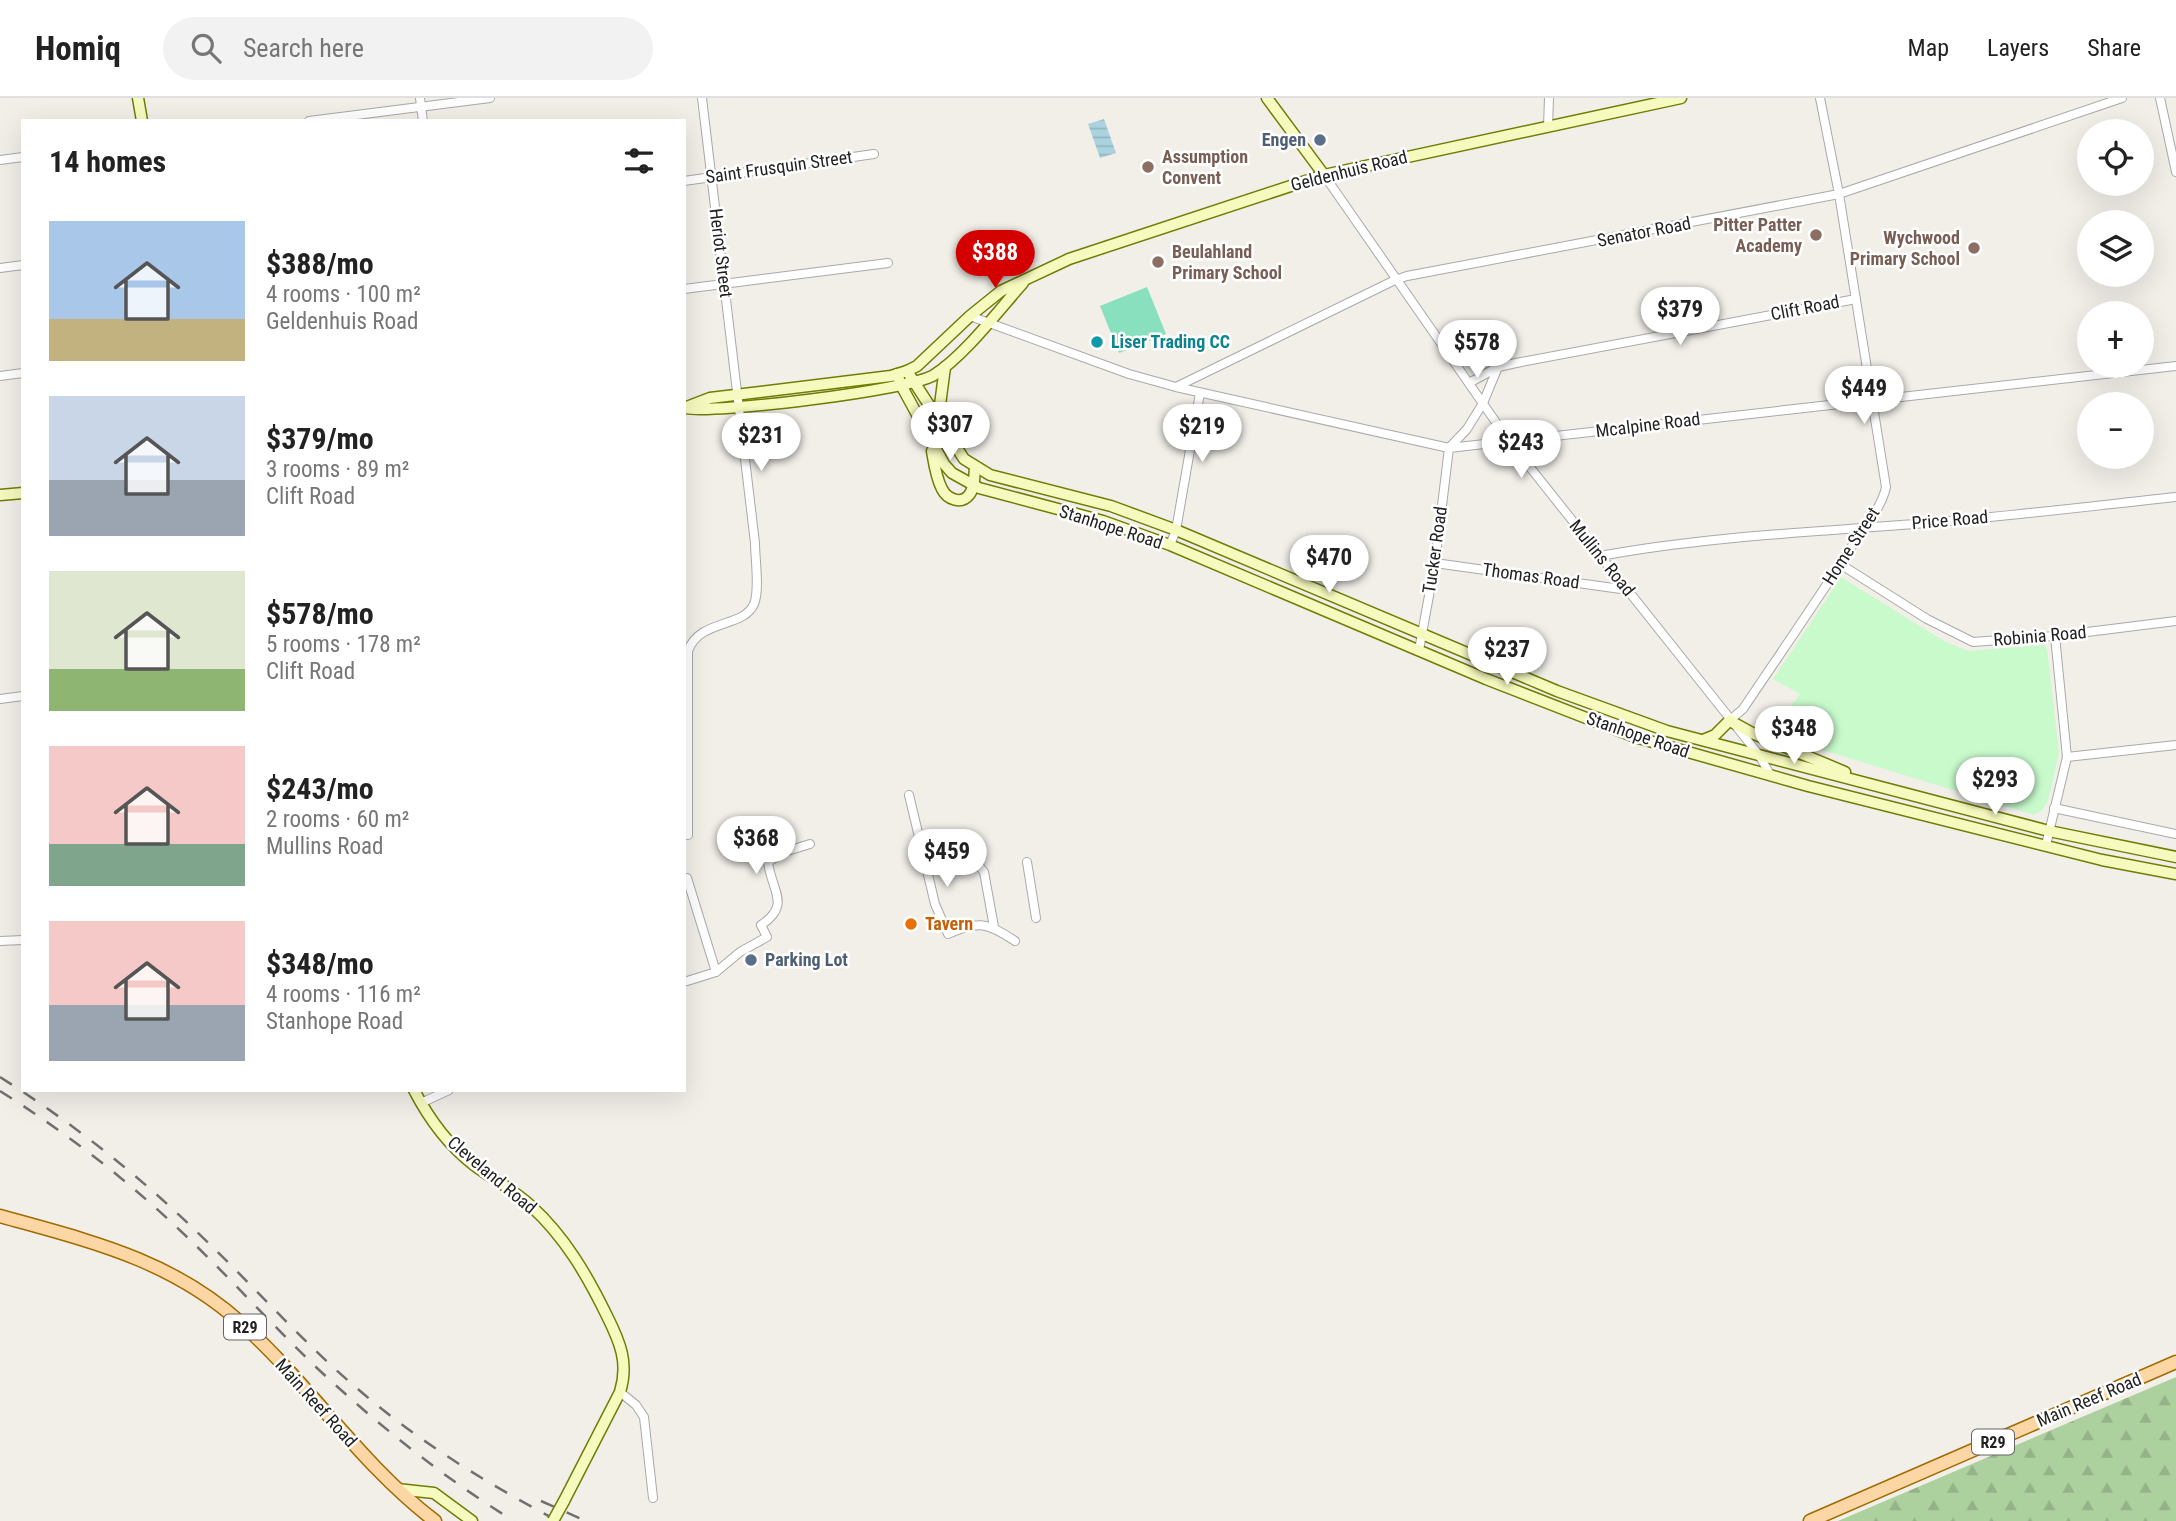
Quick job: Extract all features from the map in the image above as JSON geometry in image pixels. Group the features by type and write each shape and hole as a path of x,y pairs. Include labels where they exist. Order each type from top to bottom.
{"main road":[{"path":"138,98 142,119"},
{"name":"Mullins Road","path":"1267,98 1324,175"},
{"name":"Geldenhuis Road","path":"902,377 932,354 970,316 1001,291 1080,255 1324,175 1681,98"},
{"name":"Geldenhuis Road","path":"915,382 930,377 945,367 1027,278"},
{"path":"938,420 945,367"},
{"path":"686,408 700,410 739,407 902,377"},
{"path":"686,408 702,400 902,377 915,382 964,459 975,468 974,485 969,495 963,499 952,499 946,495 939,483 929,438"},
{"name":"Stanhope Road","path":"902,377 938,455 952,473 974,485 1004,496 1103,521 1170,545 1635,737 1771,776 2102,860 2176,874"},
{"name":"Stanhope Road","path":"975,468 990,475 1111,506 1175,530 1622,716 1703,740 2049,831 2176,857"},
{"path":"0,495 21,493"},
{"path":"1103,521 1111,506"},
{"path":"1354,623 1360,608"},
{"path":"1703,740 1715,735 1731,721 1754,734 1882,788"},
{"name":"Cleveland Road","path":"415,1092 455,1149 531,1206 558,1234 574,1255 601,1303 622,1349 624,1377 620,1392 552,1521"},
{"name":"Main Reef Road","path":"0,1216 125,1253 199,1292 241,1323 313,1396 351,1442 397,1489 435,1521"},
{"name":"Main Reef Road","path":"1810,1521 2176,1362"},
{"path":"397,1489 430,1491 472,1521"}],"street":[{"path":"321,119 420,102 490,98"},
{"name":"Heriot Street","path":"688,835 688,651 699,634 748,612 756,599 755,542 702,98"},
{"path":"1548,127 1549,98"},
{"name":"Home Street","path":"1731,721 1743,709 1885,495 1874,400 1820,98"},
{"name":"Senator Road","path":"1175,387 1395,280 1839,194 2122,98"},
{"path":"2160,98 2176,172"},
{"name":"Saint Frusquin Street","path":"686,181 874,154"},
{"path":"0,160 21,157"},
{"name":"Mullins Road","path":"1324,175 1509,441 1759,755 1771,776"},
{"path":"686,289 888,263"},
{"path":"0,268 21,265"},
{"name":"Clift Road","path":"1469,383 1498,368 1856,299"},
{"name":"Mcalpine Road","path":"970,316 1129,374 1175,387 1449,448 2176,366"},
{"path":"1449,448 1467,429 1483,403 1498,368"},
{"path":"0,376 21,373"},
{"path":"1170,545 1200,393"},
{"name":"Tucker Road","path":"1419,650 1435,563 1449,448"},
{"name":"Price Road","path":"1600,556 1743,537 1940,522 2176,497"},
{"name":"Thomas Road","path":"1435,563 1628,590"},
{"name":"Robinia Road","path":"1840,565 1927,619 1973,642 2055,636 2176,621"},
{"path":"2046,845 2067,757 2055,636"},
{"path":"0,698 21,696"},
{"path":"2067,757 2176,745"},
{"path":"909,795 935,904 948,934 964,927 984,924 994,927 1015,941"},
{"path":"2054,808 2176,834"},
{"path":"686,981 716,972 740,952 767,937 761,925 771,918 778,899 768,862 784,852 810,844"},
{"path":"1027,862 1036,918"},
{"path":"980,867 984,872 994,927"},
{"path":"687,878 716,972"},
{"path":"0,941 21,940"},
{"path":"421,1103 445,1092"},
{"path":"620,1392 636,1405 644,1417 653,1498"}],"green space":[{"path":"1147,287 1166,334 1119,353 1100,306"},
{"path":"1841,577 1944,641 1969,651 2043,645 2047,648 2059,753 2048,801 2042,810 2034,815 1771,734 1800,694 1773,679"},
{"path":"2176,1377 2176,1521 1838,1521"}],"water":[{"path":"1104,119 1116,153 1100,158 1088,124"}],"railway":[{"path":"0,1077 21,1091"},
{"path":"0,1091 74,1141 143,1197 204,1253 318,1369 364,1410 437,1469 514,1521"},
{"path":"22,1092 77,1130 150,1189 317,1352 382,1409 455,1461 558,1521"},
{"path":"541,1501 586,1521"}],"place":[{"name":"Engen","path":"1320,140"},
{"name":"Assumption Convent","path":"1148,167"},
{"name":"Pitter Patter Academy","path":"1816,235"},
{"name":"Wychwood Primary School","path":"1974,248"},
{"name":"Beulahland Primary School","path":"1158,262"},
{"name":"Liser Trading CC","path":"1097,342"},
{"name":"Tavern","path":"911,924"},
{"name":"Parking Lot","path":"751,960"}]}
